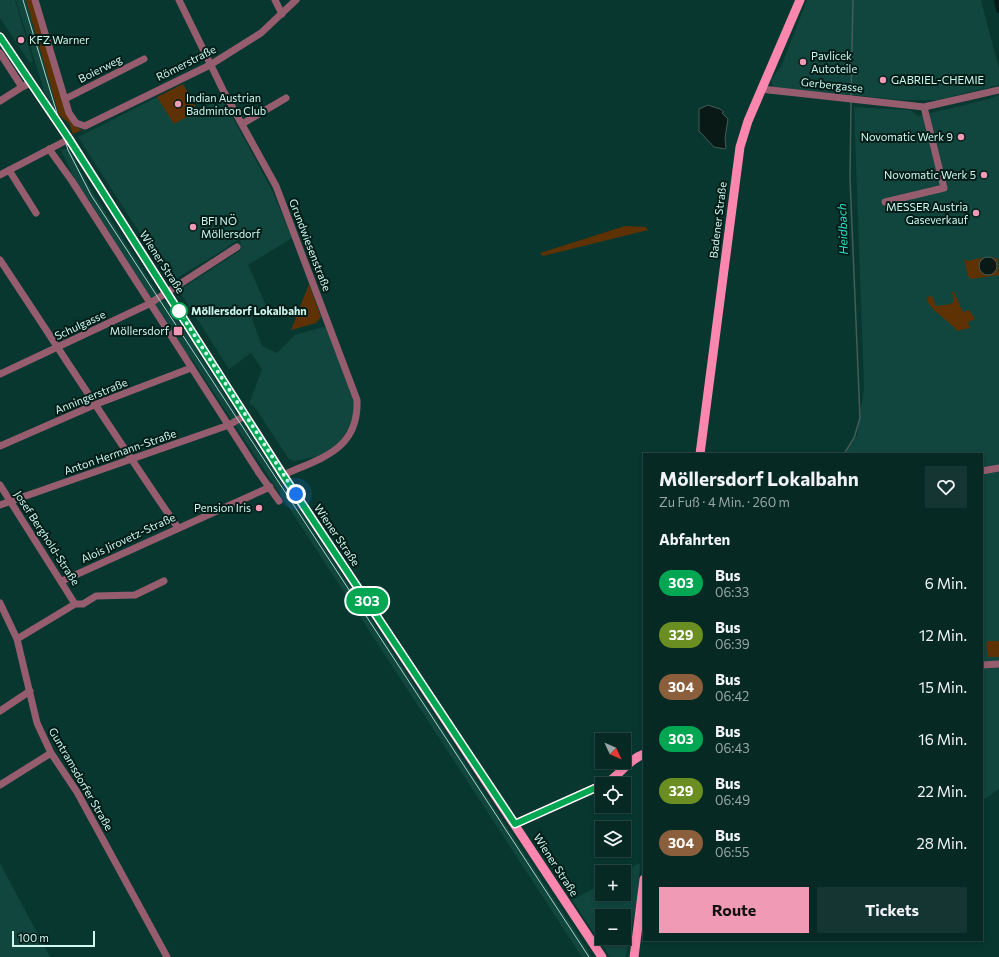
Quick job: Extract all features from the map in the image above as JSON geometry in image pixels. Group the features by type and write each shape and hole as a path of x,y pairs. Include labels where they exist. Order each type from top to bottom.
{"main road":[{"name":"Badener Straße","path":"700,453 740,147 748,121 761,89 800,0"},
{"name":"Wiener Straße","path":"0,37 26,85 69,139 283,475 602,957"},
{"path":"631,760 643,754"},
{"path":"631,762 643,761"},
{"path":"615,777 622,769"},
{"path":"515,824 595,789"},
{"path":"634,957 634,946 643,886"},
{"path":"630,957 634,946"}],"street":[{"path":"35,0 65,99"},
{"name":"Grundwiesenstraße","path":"179,0 210,65 276,186 357,400 356,416 352,432 348,438 318,460 283,475"},
{"path":"275,0 282,14"},
{"name":"Römerstraße","path":"65,99 76,124 85,126 210,65 261,33 296,0"},
{"name":"Wiener Straße","path":"0,53 26,85"},
{"name":"Boierweg","path":"65,99 144,59"},
{"path":"0,101 26,85"},
{"name":"Gerbergasse","path":"761,89 839,96 924,107 999,90"},
{"path":"242,124 286,98"},
{"path":"885,202 944,188 924,107"},
{"path":"0,175 69,139"},
{"path":"48,149 104,228 144,291 149,304 229,425 259,474 279,501"},
{"path":"9,170 36,212"},
{"name":"Schulgasse","path":"0,374 149,304 238,247"},
{"path":"0,260 58,347 94,406 178,528"},
{"name":"Anningerstraße","path":"0,446 94,406 191,368"},
{"name":"Anton Hermann-Straße","path":"0,505 229,425 246,415"},
{"path":"983,471 999,468"},
{"name":"Josef Berghold-Straße","path":"0,485 76,604"},
{"name":"Alois Jirovetz-Straße","path":"62,581 270,488"},
{"path":"17,639 76,604 84,604 96,596 135,595 164,581"},
{"name":"Guntramsdorfer Straße","path":"0,603 2,612 17,639 37,723 51,753 78,792 167,957"},
{"path":"983,665 999,664"},
{"path":"0,711 30,691"},
{"path":"0,785 51,753"}],"shaded area":[{"name":"KFZ Warner","path":"0,0 15,0 33,61 30,63 0,18"},
{"path":"16,0 26,0 59,115 45,94"},
{"path":"26,0 32,0 54,73 73,125 82,130 73,134 69,123 59,115"},
{"path":"807,0 981,0 999,69 999,85 937,100 902,100 773,87 771,79 781,67"},
{"path":"183,84 198,111 222,98 272,190 292,238 248,265 266,305 254,314 252,319 262,346 277,353 295,335 323,327 326,328 354,400 354,414 351,426 338,444 320,456 294,461 289,459 254,406 249,404 262,369 251,353 229,369 181,294 181,289 241,250 240,238 225,249 177,278 179,282 174,286 78,137"},
{"name":"Indian Austrian Badminton Club","path":"183,84 198,111 174,124 157,97"},
{"path":"999,95 999,789 983,800 983,453 846,453 857,436 864,388 854,107 910,110 918,116 989,99"},
{"path":"708,105 720,109 724,112 722,113 728,119 725,149 714,147 699,131 699,109"},
{"path":"69,148 94,194 163,301 167,302 237,414 592,957 582,957 190,356 188,357 72,174 61,150"},
{"path":"625,226 646,227 648,230 543,256 540,253"},
{"path":"984,257 981,259 980,270 986,274 993,258 990,257 998,259 999,275 971,279 968,276 964,259 968,261"},
{"path":"988,257 994,260 997,266 994,272 988,275 982,272 979,266 982,260"},
{"path":"309,284 321,317 316,323 291,330"},
{"path":"952,292 954,292 963,312 969,310 975,319 968,322 970,328 956,331 955,328 928,303 927,297 932,296 936,306 952,304 954,299"},
{"path":"988,641 999,641 999,657 988,657 986,644"},
{"path":"0,863 50,957 0,957"},
{"path":"640,863 638,895 631,931 631,909 595,909 595,934 572,900 595,888 595,901 631,901 631,868"},
{"path":"602,945 628,945 626,957 610,957"}],"waterway":[{"name":"Heidbach","path":"851,96 853,0"},
{"path":"997,0 999,10"},
{"name":"Heidbach","path":"845,453 854,438 860,418 850,178 851,102"}],"tram line":[{"path":"23,0 68,150 91,195 589,957"}],"bus line":[{"name":"303","path":"0,37 69,139 283,475 515,824 595,788"}],"place":[{"name":"KFZ Warner","path":"21,40"},
{"name":"Pavlicek Autoteile","path":"803,62"},
{"name":"GABRIEL-CHEMIE","path":"883,80"},
{"name":"Indian Austrian Badminton Club","path":"178,104"},
{"name":"Novomatic Werk 9","path":"961,137"},
{"name":"Novomatic Werk 5","path":"984,175"},
{"name":"MESSER Austria Gaseverkauf","path":"976,213"},
{"name":"BFI NÖ Möllersdorf","path":"193,227"},
{"name":"Möllersdorf Lokalbahn","path":"179,311"},
{"name":"Möllersdorf","path":"178,331"},
{"name":"Pension Iris","path":"259,508"}],"route":[{"path":"179,311 296,494"}]}
